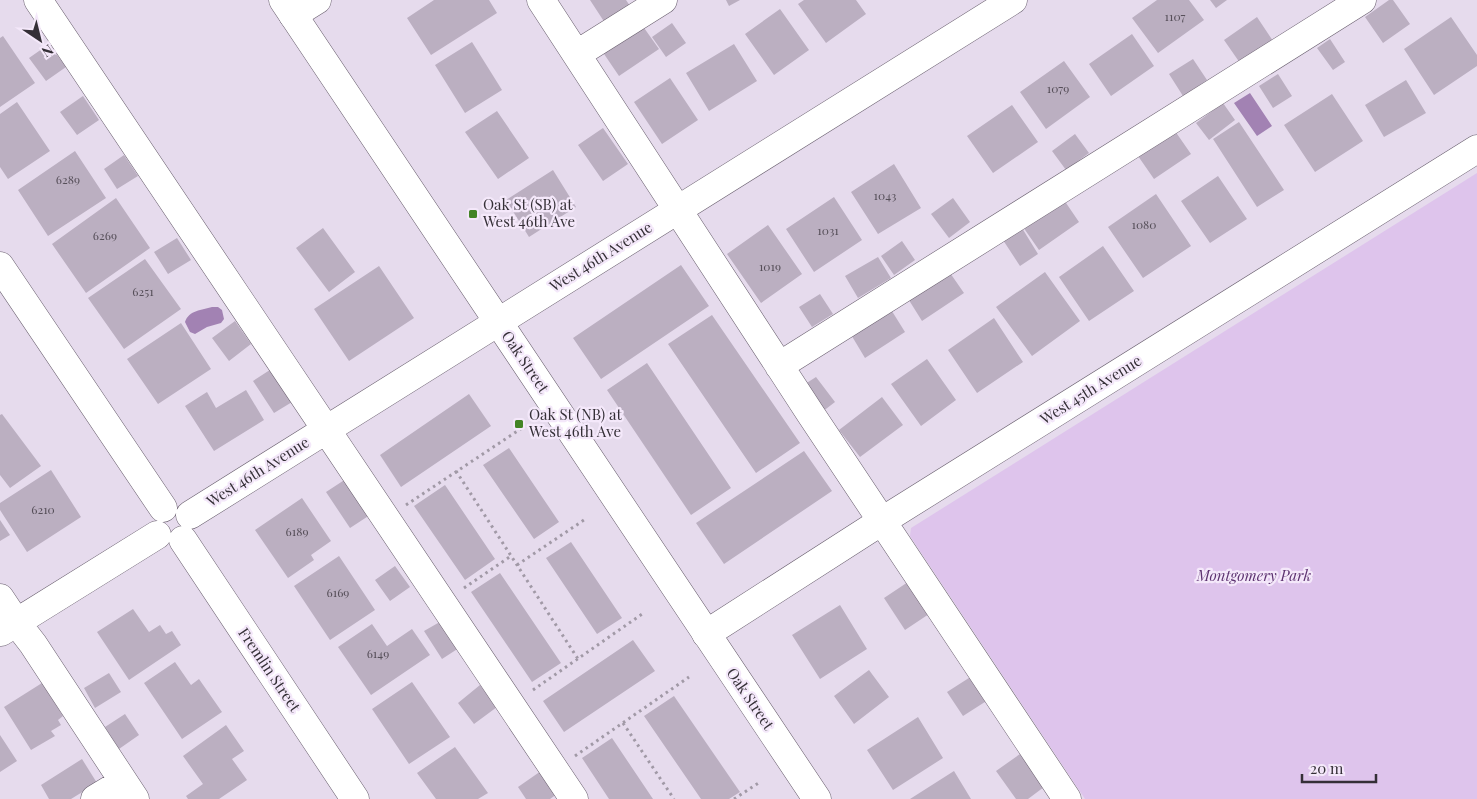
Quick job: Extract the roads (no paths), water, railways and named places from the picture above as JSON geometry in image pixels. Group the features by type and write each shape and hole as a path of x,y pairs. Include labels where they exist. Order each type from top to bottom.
{"street":[{"path":"38,0 574,799"},
{"path":"288,7 317,0"},
{"path":"541,0 779,366 1067,799"},
{"path":"577,54 663,0"},
{"name":"West 46th Avenue","path":"186,528 327,429 1013,0"},
{"path":"779,366 1362,0"},
{"name":"Oak Street","path":"288,7 817,799"},
{"name":"West 45th Avenue","path":"706,634 882,521 1477,149"},
{"path":"0,266 163,508"},
{"path":"175,505 180,507 186,528 178,543 166,542 157,535 154,524 158,512 163,508 175,505"},
{"name":"Fremlin Street","path":"186,528 355,799"},
{"path":"8,627 157,535"},
{"path":"0,598 8,627 34,644 129,790 95,799"}],"place":[{"name":"Oak St (SB) at West 46th Ave","path":"473,214"},
{"name":"Oak St (NB) at West 46th Ave","path":"519,424"}],"park label":[{"name":"Montgomery Park","path":"1254,576"}]}
